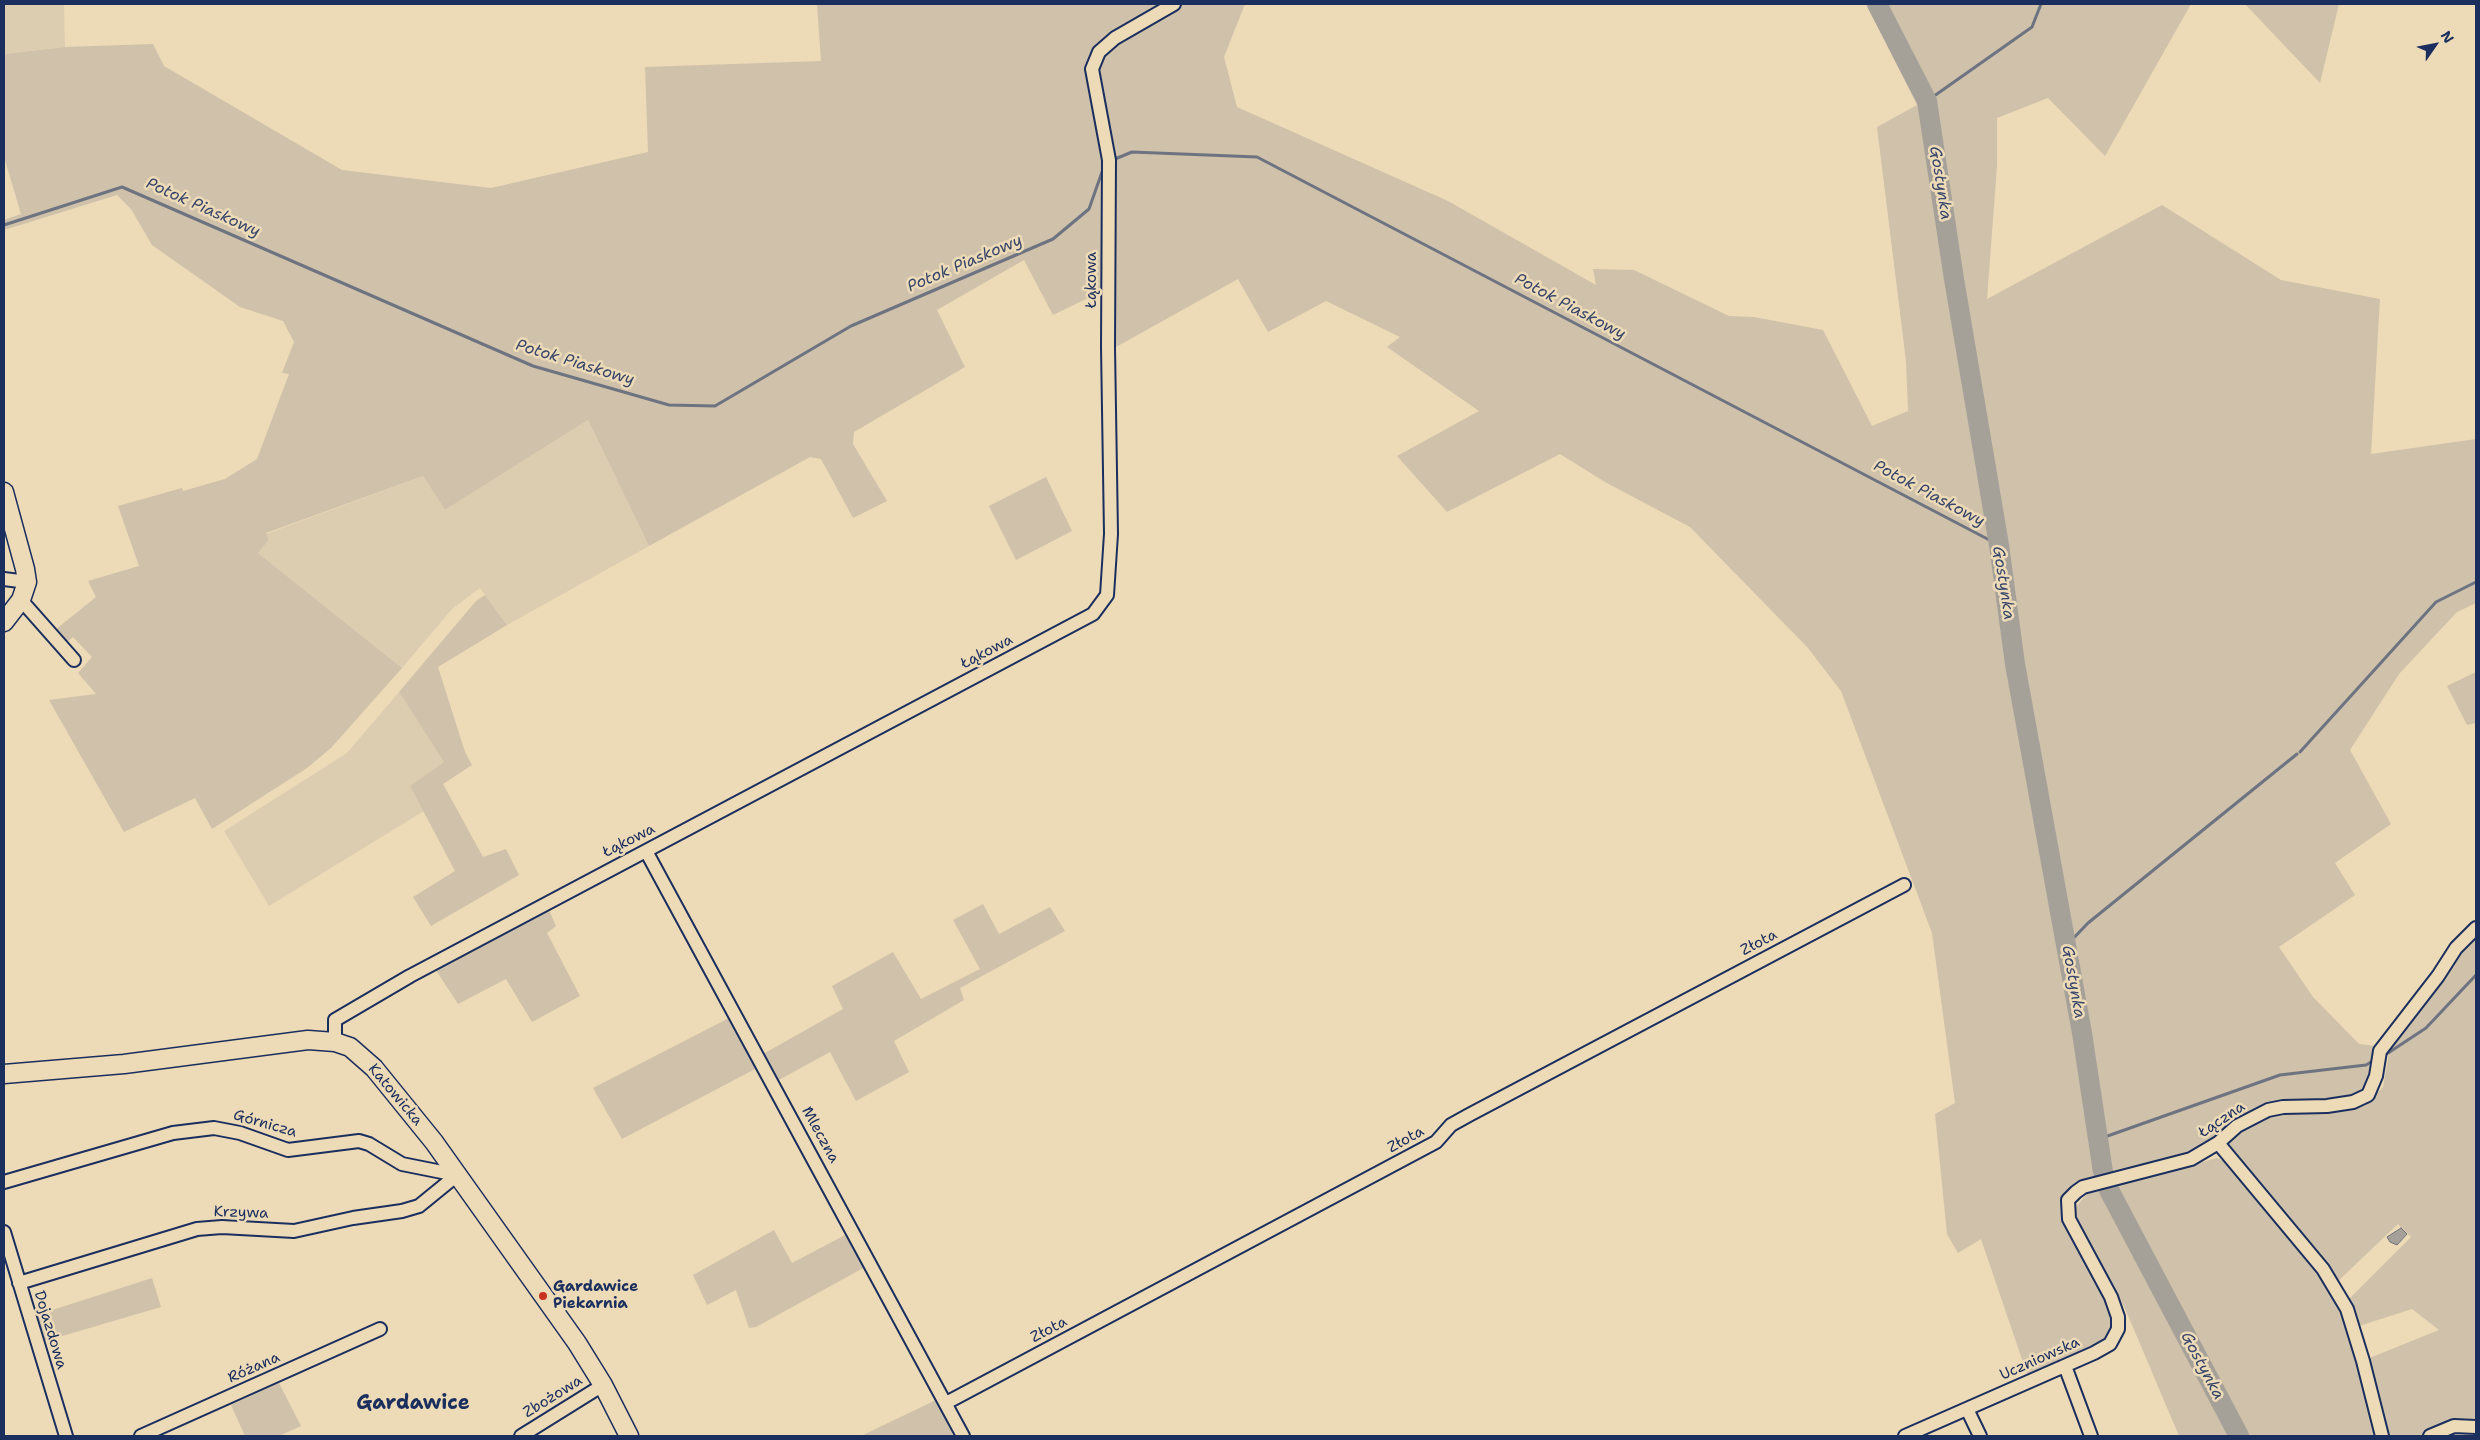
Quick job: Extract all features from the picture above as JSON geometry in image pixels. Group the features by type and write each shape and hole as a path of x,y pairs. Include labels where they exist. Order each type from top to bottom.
{"street":[{"name":"Łąkowa","path":"335,1042 335,1020 364,1002 460,949 1093,614 1107,595 1111,534 1108,347 1109,160 1092,69 1099,52 1115,38 1174,4"},
{"path":"4,492 20,547 27,582 21,600 4,622"},
{"path":"4,579 27,582"},
{"path":"21,600 74,660"},
{"name":"Mleczna","path":"646,851 963,1436"},
{"name":"Złota","path":"946,1403 1436,1142 1451,1125 1469,1114 1904,885"},
{"name":"Łączna","path":"2118,1329 2116,1307 2069,1219 2068,1200 2083,1187 2170,1166 2191,1159 2218,1143 2236,1126 2268,1110 2283,1107 2326,1106 2352,1102 2368,1095 2376,1076 2380,1052 2438,976 2456,948 2476,928"},
{"name":"Katowicka","path":"4,1074 124,1064 308,1040 335,1042 350,1048 374,1068 422,1126 577,1343 603,1385 629,1436"},
{"name":"Górnicza","path":"4,1182 173,1133 214,1128 240,1133 288,1150 360,1141 402,1164 457,1175"},
{"path":"2218,1143 2322,1269 2347,1309 2363,1360 2382,1436"},
{"name":"Krzywa","path":"19,1283 197,1229 222,1227 294,1231 353,1218 402,1211 419,1206 457,1175"},
{"name":"Dojazdowa","path":"4,1232 66,1436"},
{"name":"Różana","path":"141,1436 380,1329"},
{"name":"Uczniowska","path":"1905,1436 2065,1366 2110,1344 2118,1329"},
{"path":"2065,1366 2090,1436"},
{"name":"Zbożowa","path":"521,1436 603,1385"},
{"path":"1967,1409 1980,1436"},
{"path":"2430,1436 2454,1426 2476,1427"}],"shaded area":[{"path":"4,4 64,4 65,47 4,54"},
{"path":"817,4 1174,4 1128,28 1180,4 1245,4 1224,57 1237,107 1448,201 1596,285 1593,269 1634,270 1729,316 1754,317 1823,330 1872,426 1908,411 1906,361 1877,127 1917,105 1866,4 2191,4 2105,156 2048,98 1997,118 1997,166 1987,299 2162,205 2281,280 2380,299 2371,454 2476,439 2476,603 2457,612 2399,674 2350,750 2391,824 2335,863 2355,895 2279,947 2313,997 2359,1044 2376,1046 2368,1085 2354,1096 2336,1100 2271,1103 2229,1126 2192,1153 2094,1178 2068,1189 2065,1211 2113,1310 2113,1331 2105,1344 2028,1377 1981,1239 1958,1253 1947,1234 1935,1114 1955,1103 1932,933 1841,691 1808,648 1690,527 1605,482 1560,454 1447,512 1397,456 1479,411 1387,347 1400,337 1326,301 1268,332 1238,279 1116,347 1115,285 1053,315 1024,260 937,310 965,367 854,432 853,444 887,501 853,518 821,459 810,457 649,546 588,420 445,510 423,476 266,533 269,540 258,553 402,668 331,748 307,768 212,829 195,798 124,832 49,700 96,694 78,673 92,657 73,637 66,643 55,630 96,597 88,581 139,566 118,506 182,488 183,491 225,479 257,459 289,374 282,373 294,342 283,321 240,307 152,245 131,209 117,195 4,230 4,220 21,214 4,157 4,54 65,47 153,44 164,66 342,170 491,188 648,152 645,67 821,61"},
{"path":"2245,4 2339,4 2320,83"},
{"path":"588,420 649,546 507,625 480,588 452,609 402,668 258,553 269,540 266,534 423,476 445,510"},
{"path":"1046,477 1072,531 1016,560 989,506"},
{"path":"485,595 507,625 438,667 465,752 472,765 443,784 483,857 506,849 519,875 431,926 413,897 455,871 410,786 444,762 399,692 476,601"},
{"path":"2476,672 2476,723 2467,725 2447,686"},
{"path":"399,692 444,762 410,786 424,811 269,906 224,831 347,753"},
{"path":"983,904 999,934 1050,907 1065,931 960,988 964,1000 894,1041 909,1072 856,1101 830,1052 777,1081 763,1054 843,1009 832,986 893,952 921,999 980,969 953,920"},
{"path":"549,910 556,926 547,933 580,996 532,1022 506,979 458,1004 434,967"},
{"path":"2476,934 2476,1436 2179,1436 2124,1306 2078,1226 2075,1208 2087,1194 2217,1158 2244,1171 2227,1145 2236,1132 2274,1112 2365,1106 2383,1087 2390,1048 2461,948","holes":["2398,1224 2411,1237 2347,1301 2334,1285","2412,1309 2439,1330 2367,1359 2359,1326"]},
{"path":"729,1018 757,1068 622,1139 593,1088"},
{"path":"2401,1228 2407,1234 2397,1245 2390,1242 2387,1237"},
{"path":"774,1230 792,1263 849,1233 867,1266 756,1327 749,1328 736,1290 707,1305 693,1275"},
{"path":"152,1278 161,1307 42,1342 37,1315"},
{"path":"279,1383 301,1426 279,1436 245,1436 231,1405"},
{"path":"938,1399 953,1436 861,1436"}],"waterway":[{"name":"Gostynka","path":"1877,4 1927,101 1954,279 1999,545 2015,664 2082,1033 2103,1172"},
{"path":"1927,101 2032,27 2041,4"},
{"name":"Potok Piaskowy","path":"1115,159 1132,152 1257,157 1999,545"},
{"name":"Potok Piaskowy","path":"4,225 122,187 533,366 669,405 715,406 851,326 1053,239 1089,209 1102,172"},
{"path":"2300,752 2436,602 2476,582"},
{"path":"2066,946 2088,923 2297,754"},
{"path":"2385,1055 2426,1028 2476,975"},
{"path":"2099,1139 2280,1075 2366,1065 2371,1062"},
{"name":"Gostynka","path":"2109,1190 2239,1436"}],"place":[{"name":"Gardawice Piekarnia","path":"543,1296"}],"district":[{"name":"Gardawice","path":"413,1404"}]}
